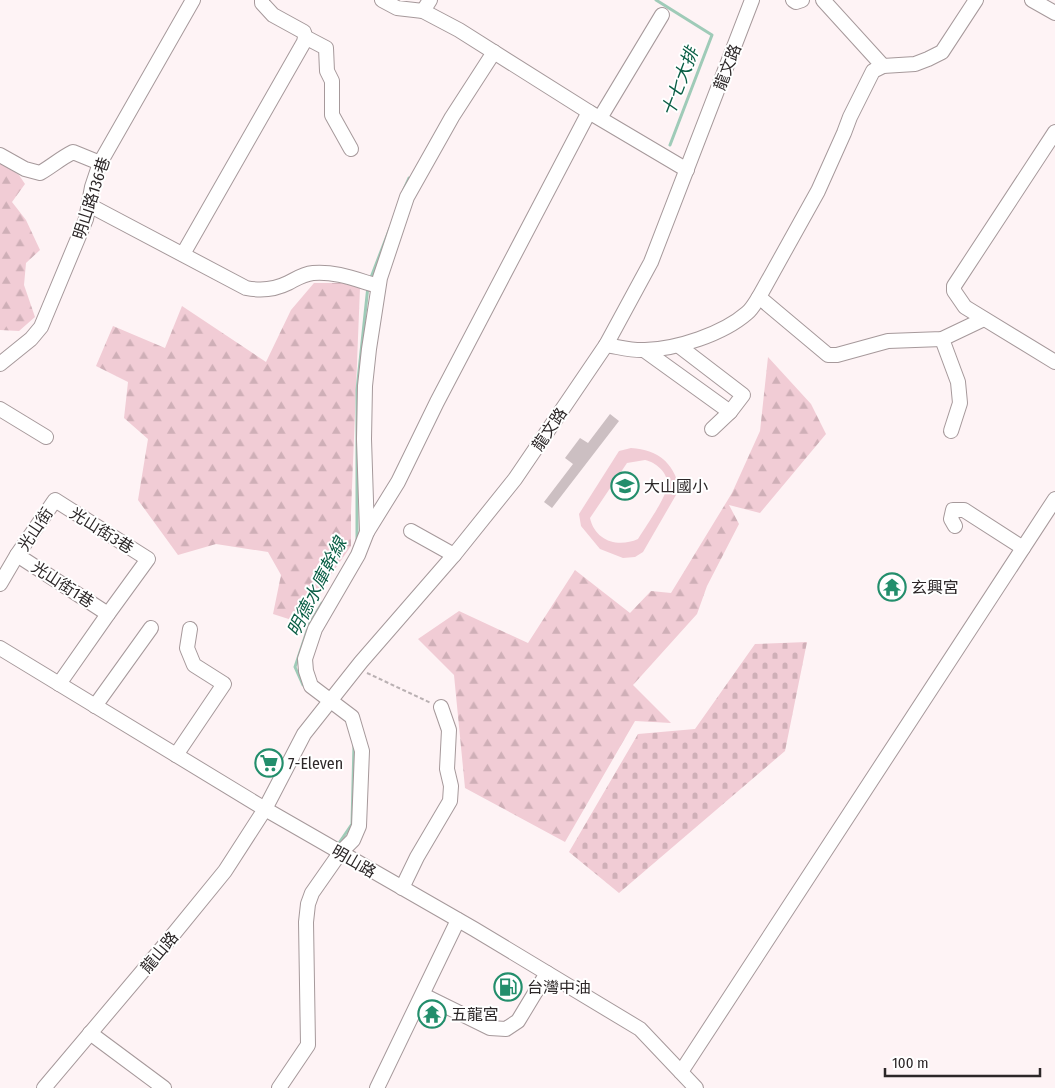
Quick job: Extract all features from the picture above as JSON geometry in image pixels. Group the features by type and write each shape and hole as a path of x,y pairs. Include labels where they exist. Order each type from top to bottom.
{"street":[{"name":"明山路136巷","path":"0,364 31,339 41,327 86,219 92,187 100,163 192,0"},
{"path":"262,0 262,3 269,12 304,32 306,37 326,48 327,71 332,81 332,115 350,149"},
{"path":"382,0 397,8 426,6 459,30 594,115 687,170"},
{"name":"龍文路","path":"264,809 304,734 356,668 454,555 515,479 606,346 651,262 752,0"},
{"path":"793,0 796,2 802,0"},
{"path":"823,0 883,66"},
{"path":"606,346 644,350 678,346 710,334 739,319 749,311 759,297 818,191 865,84 873,71 883,66 915,64 942,52 976,0"},
{"path":"1032,0 1055,13"},
{"path":"279,1088 308,1045 306,922 308,904 312,893 336,851 353,840 358,826 362,751 352,717 328,702 311,686 306,671 305,659 315,629 358,554 367,532 398,482 442,393 594,115 662,16"},
{"path":"183,254 306,37"},
{"path":"367,532 364,439 372,284 407,197 452,117 494,52"},
{"path":"1055,132 954,286 954,291 965,307 1055,362"},
{"path":"0,155 25,169 40,173 73,152 100,163"},
{"path":"88,205 240,286 250,289 270,290 303,275 314,273 342,275 372,284"},
{"path":"759,297 828,355 837,355 888,341 942,339 984,319"},
{"path":"942,339 958,382 960,403 951,431"},
{"path":"678,346 743,395 730,412 712,429"},
{"path":"644,350 730,412"},
{"path":"0,409 46,437"},
{"path":"681,1072 1055,499"},
{"name":"光山街","path":"0,584 17,555 55,500"},
{"name":"光山街3巷","path":"55,500 148,559 108,614"},
{"path":"954,526 951,519 954,510 964,510 1023,548"},
{"path":"410,531 454,555"},
{"name":"光山街1巷","path":"17,555 108,614"},
{"path":"59,684 108,614"},
{"path":"95,706 151,628"},
{"path":"176,755 224,684 194,665 187,648 190,628"},
{"name":"明山路","path":"0,648 264,809 458,920 640,1029 696,1088"},
{"path":"402,888 417,856 450,801 451,786 447,769 450,730 441,707"},
{"name":"龍山路","path":"44,1088 225,871 264,809"},
{"path":"377,1088 458,920"},
{"path":"423,996 490,1028 506,1029 518,1021 547,973"},
{"path":"90,1033 164,1088"}],"path":[{"path":"356,668 441,707"}],"green space":[{"path":"0,163 19,175 25,184 12,202 26,220 40,250 26,263 24,285 35,317 19,331 0,330"},
{"path":"314,283 342,283 360,288 351,546 298,622 273,614 281,575 268,552 216,544 178,555 138,500 148,439 124,418 128,382 96,366 113,326 165,348 182,306 266,362 291,310"},
{"path":"768,357 811,404 826,434 760,513 729,505 739,524 707,586 697,614 633,685 671,723 635,721 565,842 465,788 454,675 418,639 459,611 528,643 575,570 630,613 651,591 671,593 732,493 760,431"},
{"path":"631,448 641,449 657,455 673,471 680,488 643,552 635,557 623,558 600,549 581,526 579,514 619,451","holes":["645,460 663,471 667,485 661,503 638,539 623,543 602,537 593,526 590,518 627,463"]},
{"path":"807,642 785,751 619,893 569,852 638,734 695,729 755,644"}],"building":[{"path":"610,414 619,421 552,508 544,502 573,464 565,458 580,438 588,443"}],"waterway":[{"name":"十七大排","path":"656,0 712,35 670,145"},
{"name":"明德水庫幹線","path":"404,189 409,178"},
{"name":"明德水庫幹線","path":"370,280 390,228"},
{"name":"明德水庫幹線","path":"357,542 357,390 368,286"},
{"name":"明德水庫幹線","path":"305,686 295,667 309,625 322,603"},
{"name":"明德水庫幹線","path":"337,846 352,824 354,744"}],"place":[{"name":"大山國小","path":"625,486"},
{"name":"玄興宮","path":"892,587"},
{"name":"7-Eleven","path":"269,763"},
{"name":"台灣中油","path":"508,987"},
{"name":"五龍宮","path":"432,1014"}]}
